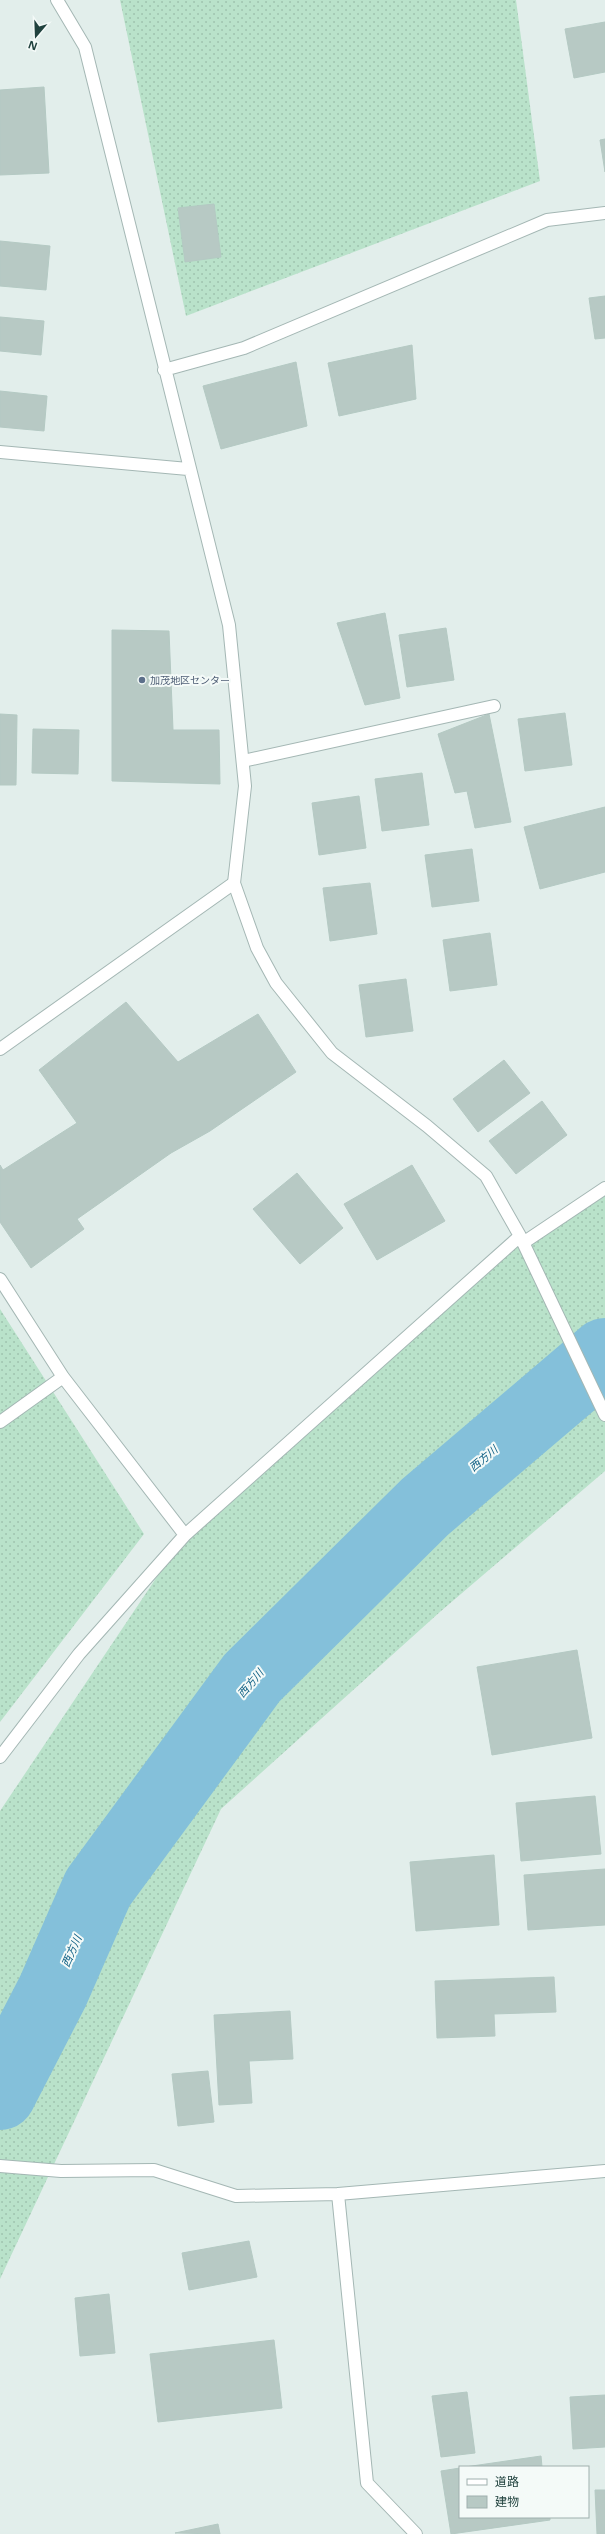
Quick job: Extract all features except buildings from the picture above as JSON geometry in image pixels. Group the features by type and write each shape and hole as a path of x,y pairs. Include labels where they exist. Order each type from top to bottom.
{"street":[{"path":"57,0 84,47 188,469 202,512 229,625 246,786 234,883 257,948 276,983 332,1053 427,1126 486,1176 521,1240 605,1415"},
{"path":"164,370 244,348 547,220 605,213"},
{"path":"0,452 188,469"},
{"path":"243,761 494,706"},
{"path":"0,1049 234,883"},
{"path":"0,1756 79,1654 185,1535 521,1240 605,1188"},
{"path":"0,1279 63,1377 185,1535"},
{"path":"0,1422 63,1377"},
{"path":"0,2166 61,2171 154,2170 236,2196 338,2194 605,2171"},
{"path":"338,2194 367,2483 416,2534"}],"green space":[{"path":"120,0 516,0 540,181 186,316"},
{"path":"605,1194 605,1471 441,1611 221,1809 0,2279 0,1811 185,1535 492,1260"},
{"path":"0,1309 144,1534 0,1722"}],"waterway":[{"name":"西方川","path":"0,2094 53,1991 98,1888 252,1678 425,1507 605,1354"}],"place":[{"name":"加茂地区センター","path":"142,680"}]}
